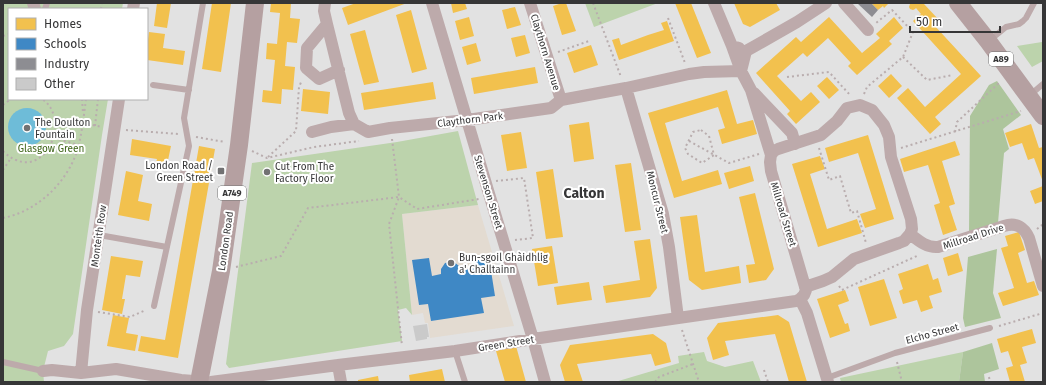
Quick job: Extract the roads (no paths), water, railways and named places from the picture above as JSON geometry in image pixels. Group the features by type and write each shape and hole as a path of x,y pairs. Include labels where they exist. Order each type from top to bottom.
{"main road":[{"name":"London Road","path":"200,382 221,271 239,145 255,3"},
{"name":"A89","path":"958,3 1036,106"}],"street":[{"path":"325,3 324,11 338,70 349,113 354,124"},
{"name":"Stevenson Street","path":"432,3 545,382"},
{"name":"Claythorn Avenue","path":"530,3 561,100"},
{"name":"Millroad Street","path":"714,3 741,71 751,90 770,153 771,171 805,287"},
{"path":"844,3 868,30"},
{"path":"732,46 746,51 818,5"},
{"path":"327,24 307,48 306,68 319,79 338,70"},
{"path":"741,71 746,51"},
{"name":"Claythorn Park","path":"312,132 331,127 354,124 368,132 552,108 561,100 689,74 741,71"},
{"name":"Moncur Street","path":"626,88 664,214 678,318"},
{"path":"751,90 792,133 795,144"},
{"name":"Monteith Row","path":"81,373 87,310 119,100"},
{"path":"770,153 816,138 831,126 847,108 860,105 872,110 884,125 889,137 891,157 909,214 911,224 910,234 904,241 854,259 832,277 805,287 806,293 800,299 807,313 828,380"},
{"name":"Millroad Drive","path":"910,234 919,241 938,248 1014,224 1025,230 1029,238 1043,286"},
{"name":"Green Street","path":"43,370 81,373 116,370 200,382 255,379 338,365 455,351 533,338 796,301 800,299"},
{"path":"338,365 341,382"}],"lane":[{"path":"154,306 189,146 184,118 203,3"},
{"path":"988,41 1006,27 1019,24 1023,21 1034,3"},
{"path":"1036,106 1043,84"},
{"path":"152,85 189,90"},
{"path":"99,235 167,247"},
{"name":"Elcho Street","path":"828,380 894,353 990,328"},
{"path":"455,351 465,382"},
{"path":"3,362 43,370"}],"water":[{"name":"The Doulton Fountain","path":"23,108 31,108 38,111 43,116 46,127 43,138 38,143 31,146 23,146 16,143 11,138 8,131 8,123 11,116 16,111"}],"place":[{"name":"The Doulton Fountain","path":"27,128"},
{"name":"London Road / Green Street","path":"221,171"},
{"name":"Cut From The Factory Floor","path":"267,172"},
{"name":"Bun-sgoil Ghàidhlig a' Challtainn","path":"451,263"}],"district":[{"name":"Calton","path":"584,193"}],"park label":[{"name":"Glasgow Green","path":"51,148"}]}
